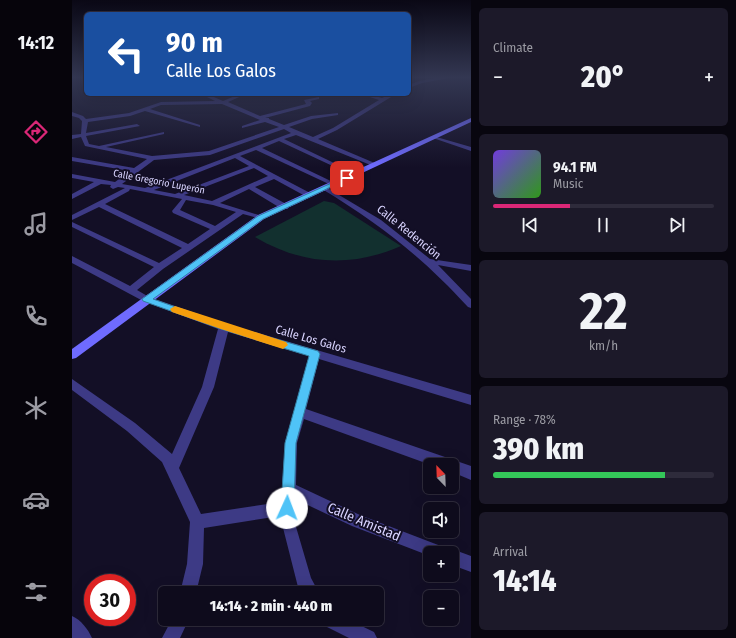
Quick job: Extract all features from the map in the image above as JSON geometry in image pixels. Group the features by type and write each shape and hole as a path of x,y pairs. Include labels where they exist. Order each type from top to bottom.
{"main road":[{"path":"72,354 261,217 471,120"}],"street":[{"path":"85,121 125,115 145,108 198,126"},
{"path":"238,108 375,165"},
{"path":"244,127 264,118 299,108"},
{"path":"314,139 331,132 370,108"},
{"path":"72,114 81,117 85,121"},
{"path":"85,121 83,136 84,142 94,147 152,158 210,153 311,118 336,114"},
{"path":"72,137 137,126"},
{"path":"146,190 298,132"},
{"path":"94,147 162,133"},
{"path":"122,152 152,139 152,136"},
{"path":"435,137 471,149"},
{"path":"279,139 354,174"},
{"path":"257,148 333,184"},
{"path":"235,156 310,195"},
{"path":"115,185 152,158"},
{"path":"72,159 134,170"},
{"path":"216,229 176,211 180,198 254,166"},
{"name":"Calle Gregorio Luperón","path":"72,176 99,183"},
{"path":"213,203 274,176"},
{"name":"Calle Gregorio Luperón","path":"72,179 146,190 229,211 241,212 261,217"},
{"path":"72,197 99,183"},
{"name":"Calle Gregorio Luperón","path":"115,185 127,190 213,203 233,208 241,212"},
{"path":"250,187 285,207"},
{"name":"Calle Redención","path":"324,188 359,208 387,227 429,261 471,305"},
{"path":"72,218 127,190"},
{"path":"98,204 189,248"},
{"path":"130,291 160,267 241,212"},
{"path":"72,224 160,267"},
{"name":"Calle Los Galos","path":"72,259 146,299 224,327 471,400"},
{"path":"429,261 471,268"},
{"path":"172,468 208,387 224,327"},
{"path":"307,586 304,581 287,520 287,508 291,443 315,354"},
{"path":"72,384 131,427 167,458 197,522 195,564 190,586"},
{"path":"299,412 431,458"},
{"path":"459,468 471,473"},
{"name":"Calle Amistad","path":"288,488 357,521 423,546"},
{"path":"197,522 287,508"},
{"path":"459,560 471,564"},
{"path":"72,625 83,638"},
{"path":"171,638 177,626"},
{"path":"343,626 368,638"}],"green space":[{"path":"324,201 334,203 401,246 364,258 327,260 309,258 291,253 255,237"}],"slow traffic":[{"path":"175,309 224,327 283,345"}],"route":[{"path":"287,508 291,443 315,354 224,327 146,299 261,217 347,178"}]}
